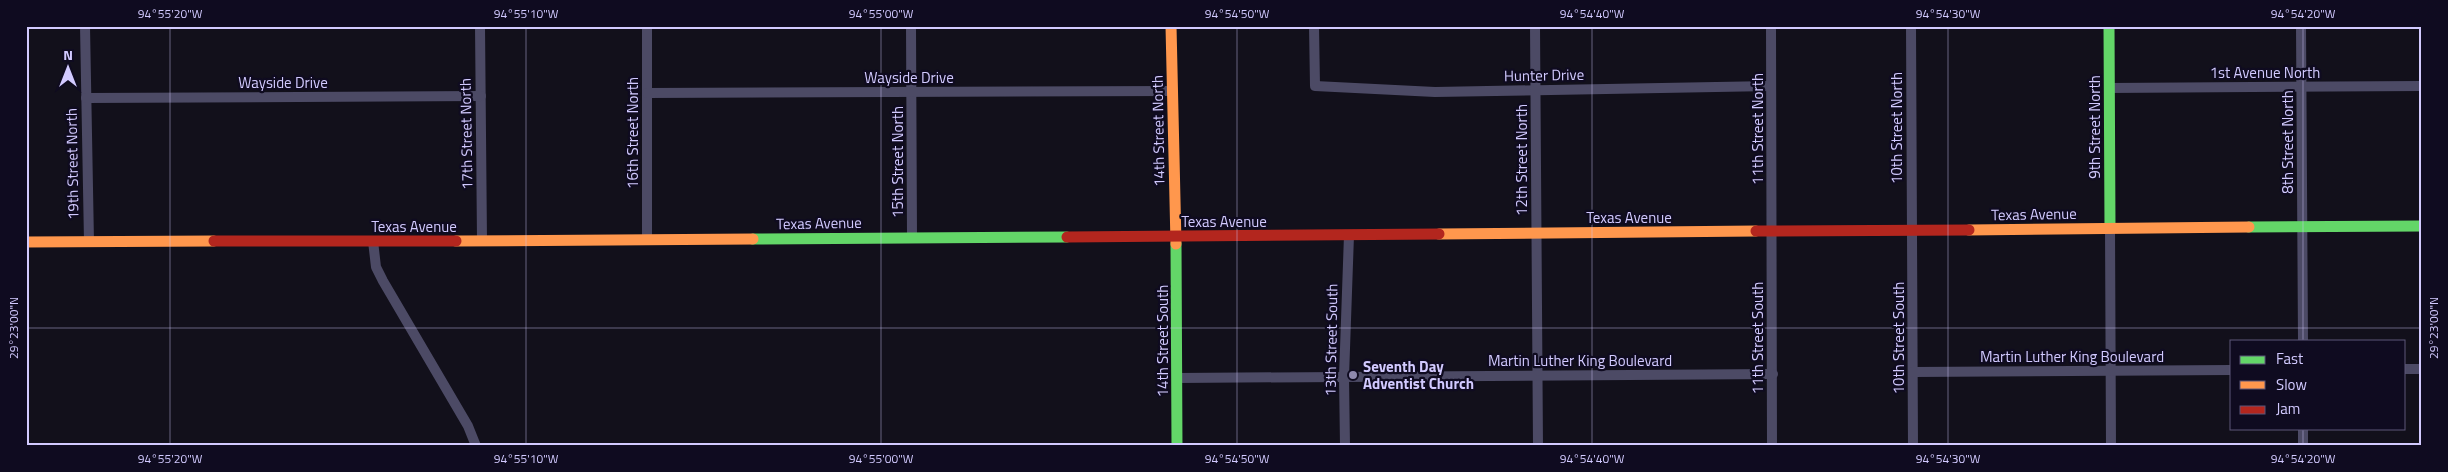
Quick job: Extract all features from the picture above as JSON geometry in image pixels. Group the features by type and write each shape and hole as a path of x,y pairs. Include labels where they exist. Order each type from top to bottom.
{"main road":[{"name":"14th Street North","path":"1170,26 1175,236"},
{"name":"9th Street North","path":"2109,26 2110,228"},
{"name":"Texas Avenue","path":"26,242 647,240 2422,226"},
{"name":"14th Street South","path":"1175,236 1178,378 1177,446"}],"street":[{"name":"19th Street North","path":"86,26 89,242"},
{"name":"17th Street North","path":"480,26 482,241"},
{"name":"16th Street North","path":"647,26 647,240"},
{"name":"15th Street North","path":"911,26 912,237"},
{"name":"Hunter Drive","path":"1314,26 1315,86 1435,92 1771,86"},
{"name":"12th Street North","path":"1535,26 1538,446"},
{"name":"11th Street North","path":"1771,26 1772,231"},
{"name":"10th Street North","path":"1911,26 1912,230"},
{"name":"8th Street North","path":"2301,26 2303,340"},
{"name":"1st Avenue North","path":"2109,88 2422,86"},
{"name":"Wayside Drive","path":"647,93 1172,91"},
{"name":"Wayside Drive","path":"86,98 481,96"},
{"path":"2110,228 2111,446"},
{"name":"10th Street South","path":"1912,230 1914,446"},
{"name":"11th Street South","path":"1772,231 1772,446"},
{"name":"13th Street South","path":"1345,446 1344,377 1349,235"},
{"path":"372,241 376,267 382,281 468,426 476,446"},
{"path":"2406,370 2422,369"},
{"name":"Martin Luther King Boulevard","path":"1913,372 2230,370"},
{"name":"Martin Luther King Boulevard","path":"1178,378 1773,374"},
{"path":"2303,430 2303,446"}],"traffic: fast":[{"path":"2109,26 2110,228"},
{"path":"2249,227 2422,226"},
{"path":"753,239 1067,237"},
{"path":"1176,244 1177,446"}],"traffic: slow":[{"path":"1171,26 1176,244"},
{"path":"1969,230 2249,227"},
{"path":"1439,234 1756,231"},
{"path":"456,241 753,239"},
{"path":"26,242 214,241"}],"traffic: jam":[{"path":"1756,231 1969,230"},
{"path":"1067,237 1439,234"},
{"path":"214,241 456,241"}],"place":[{"name":"Seventh Day Adventist Church","path":"1353,375"}]}
